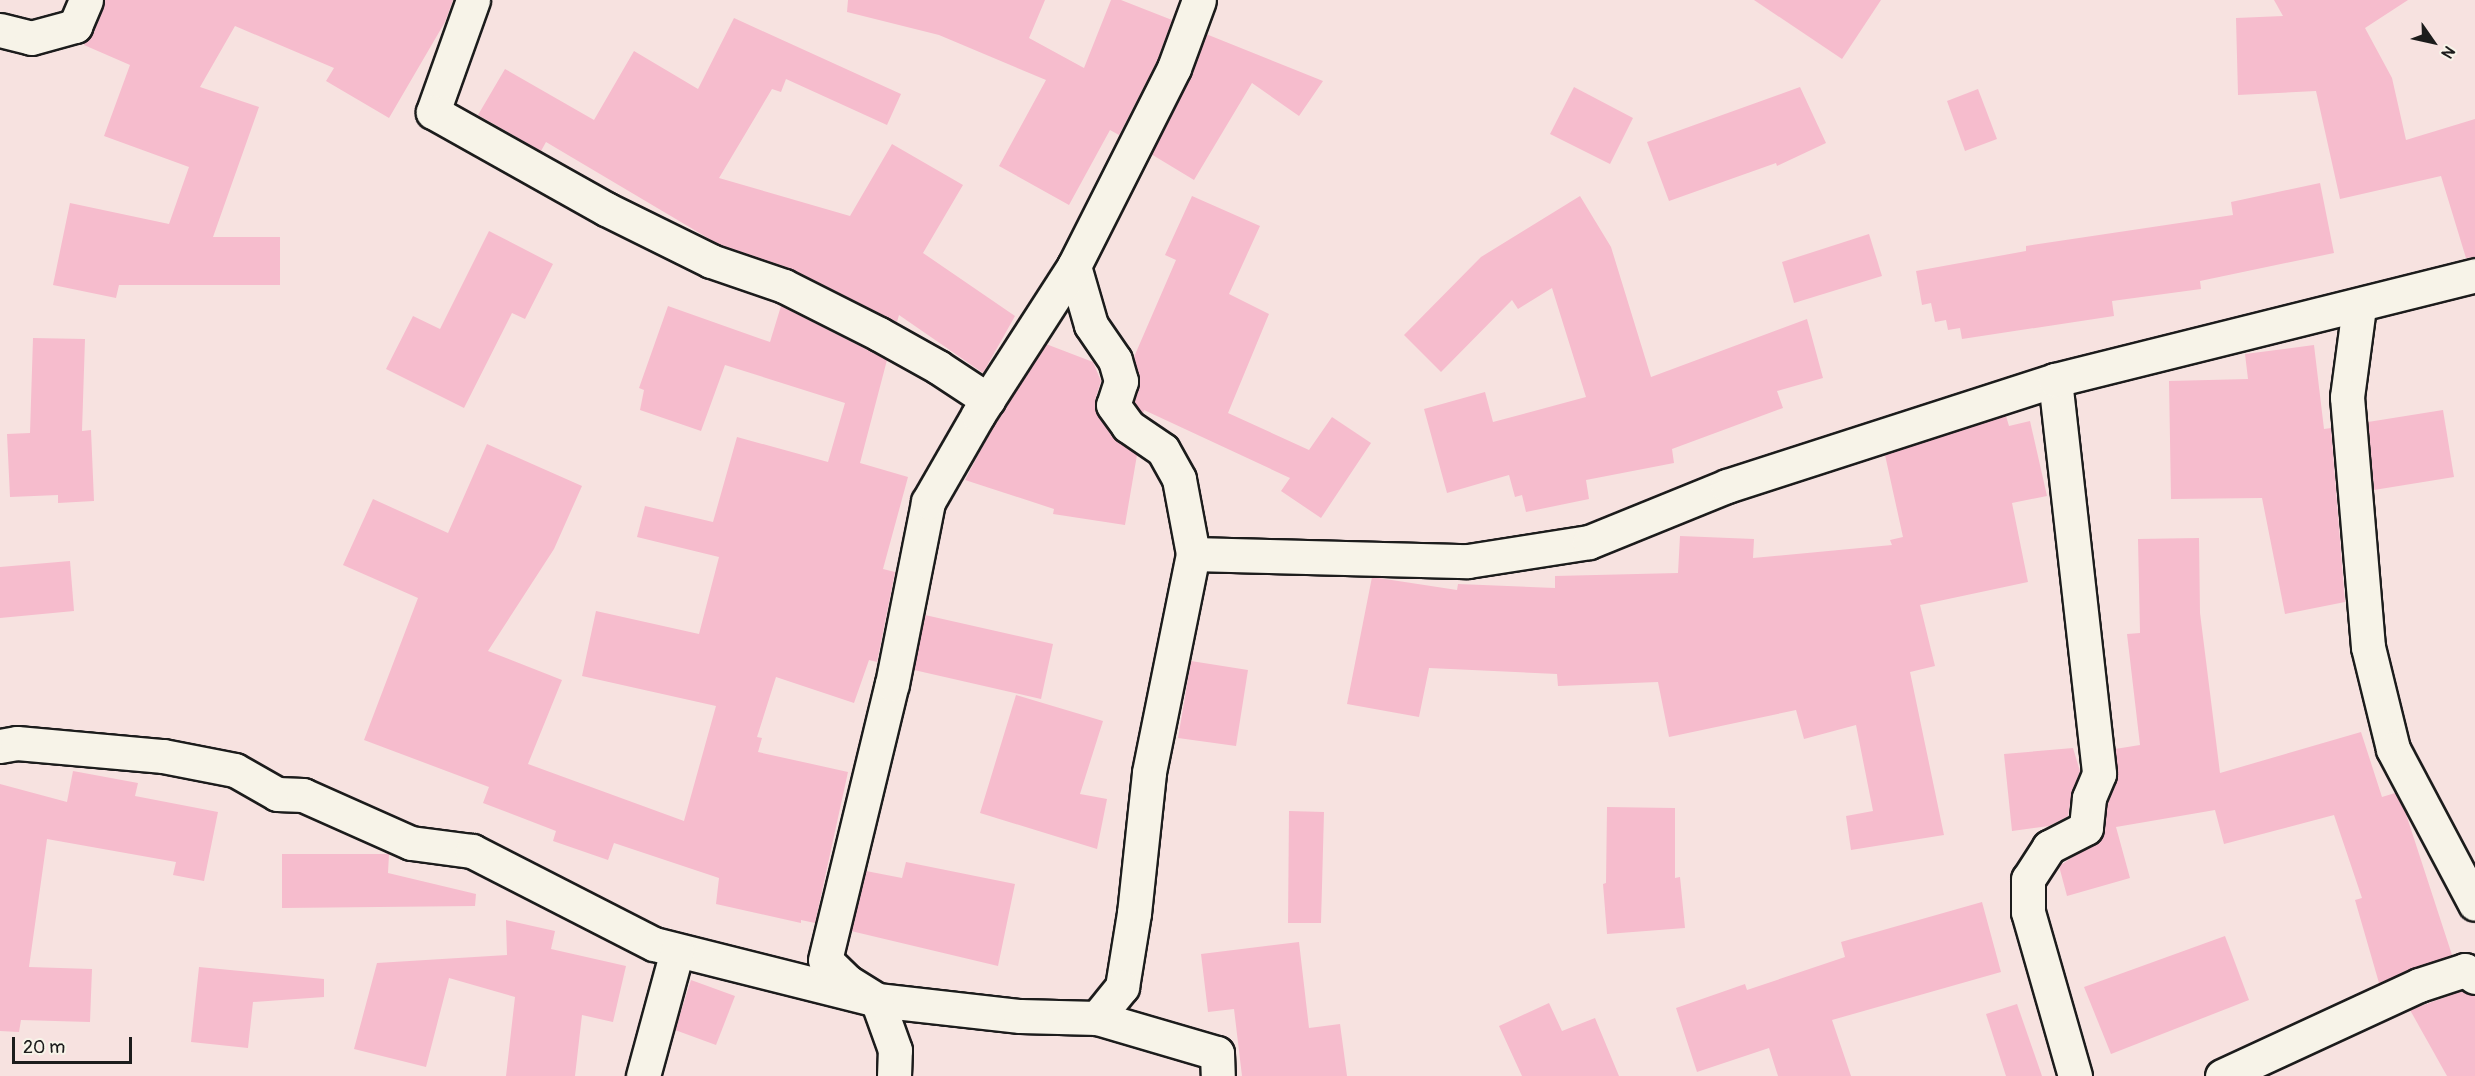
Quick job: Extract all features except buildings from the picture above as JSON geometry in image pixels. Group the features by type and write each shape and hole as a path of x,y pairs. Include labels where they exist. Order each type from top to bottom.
{"street":[{"path":"0,30 31,38 75,26 86,0"},
{"path":"473,0 433,112 606,209 711,261 784,286 879,334 938,367 988,400"},
{"path":"894,1076 894,1050 877,1000 847,981 825,960 892,684 928,502 988,400 1074,266 1174,68 1198,0"},
{"path":"1074,266 1091,325 1115,360 1121,381 1113,405 1128,426 1163,450 1169,459 1179,479 1193,554 1149,773 1134,913 1122,987 1097,1018"},
{"path":"1193,554 1468,561 1589,542 1726,486 2055,380 2359,307 2475,275"},
{"path":"2359,307 2347,397 2368,647 2393,749 2446,843 2475,904"},
{"path":"2055,380 2099,774 2089,798 2086,828 2049,847 2028,879 2028,912 2075,1076"},
{"path":"0,746 17,743 163,756 236,770 277,794 303,795 411,843 471,851 654,944 877,1000 1020,1016 1097,1018 1217,1053 1218,1076"},
{"path":"644,1076 677,951"},
{"path":"2222,1076 2419,985 2465,970 2475,977"}]}
